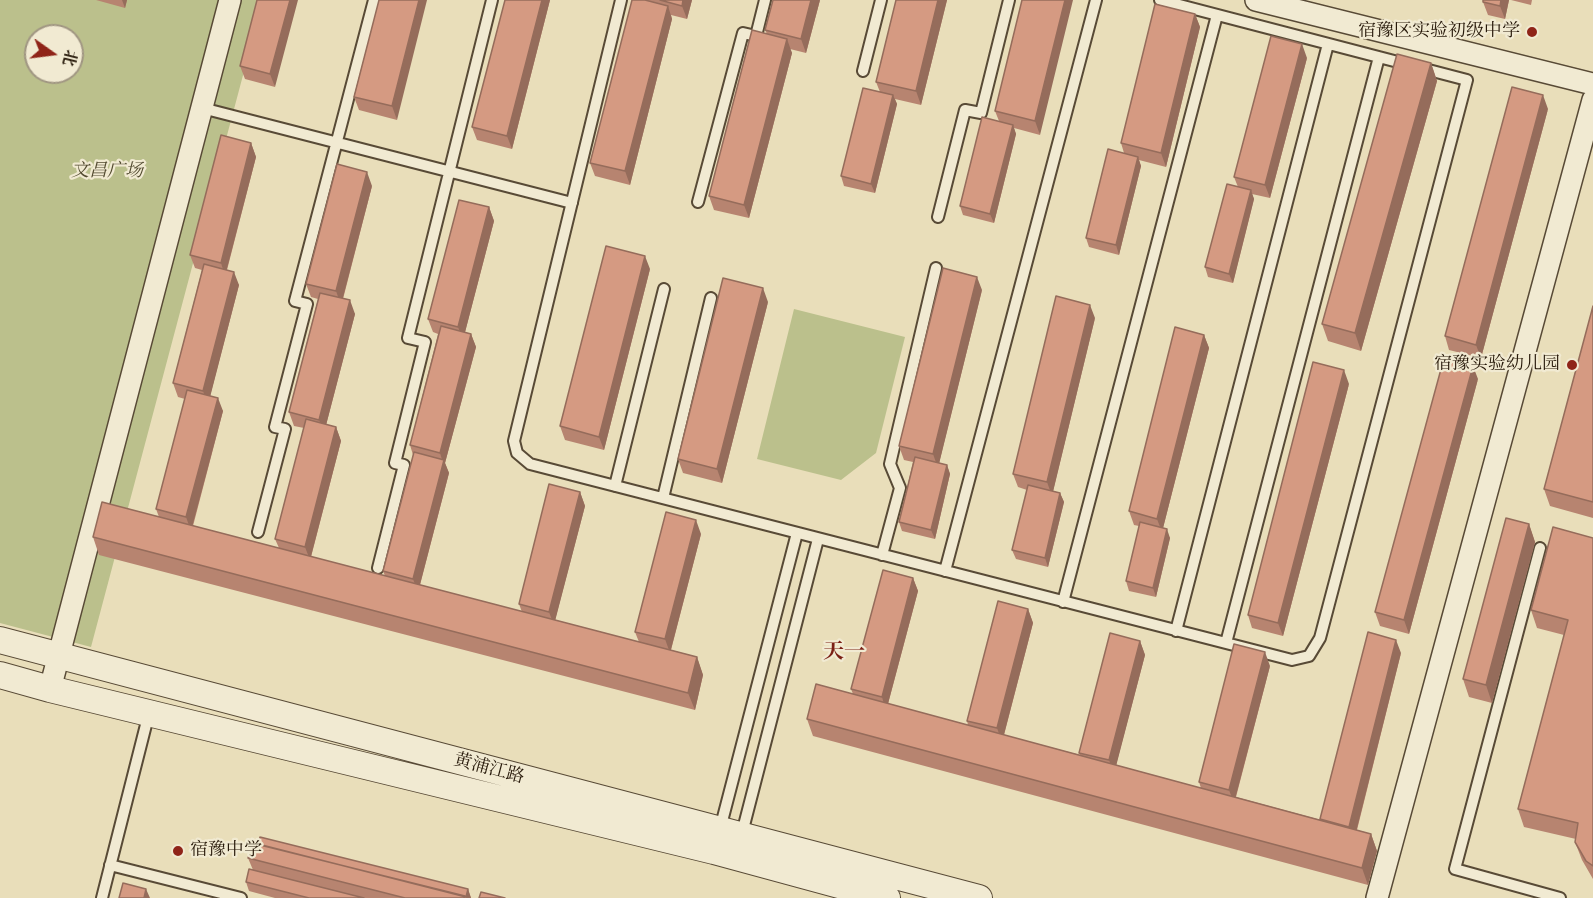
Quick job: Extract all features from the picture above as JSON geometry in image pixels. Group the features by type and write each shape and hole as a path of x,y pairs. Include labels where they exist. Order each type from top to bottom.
{"street":[{"path":"50,689 230,0"},
{"path":"1256,0 1593,84"},
{"path":"1377,898 1593,100"},
{"name":"黄浦江路","path":"0,640 728,843 887,898"},
{"name":"黄浦江路","path":"0,675 149,713 979,898"}],"lane":[{"path":"258,532 285,429 275,427 307,304 296,301 374,0"},
{"path":"378,568 404,465 395,463 425,342 408,338 492,0"},
{"path":"621,0 514,441 517,453 530,464 1292,660 1309,656 1320,638 1467,80 1160,0"},
{"path":"698,202 742,33 756,36 765,0"},
{"path":"863,71 881,0"},
{"path":"938,217 966,110 981,113 1009,0"},
{"path":"945,571 1096,0"},
{"path":"1063,602 1216,15"},
{"path":"1176,631 1328,44"},
{"path":"1226,643 1379,57"},
{"path":"202,108 572,203"},
{"path":"882,555 900,488 890,464 936,268"},
{"path":"615,486 664,289"},
{"path":"663,498 711,298"},
{"path":"728,843 797,533"},
{"path":"728,843 818,538"},
{"path":"1540,548 1455,869 1559,898"},
{"path":"102,898 149,713"},
{"path":"110,865 241,898"}],"green space":[{"name":"文昌广场","path":"0,0 263,0 91,647 0,623"},
{"path":"794,309 905,337 876,453 841,480 757,459"}],"building":[{"path":"257,0 290,0 270,74 240,66"},
{"path":"379,0 419,0 392,106 354,97"},
{"path":"505,0 542,0 507,136 472,127"},
{"path":"632,0 645,0 668,6 625,171 590,163"},
{"path":"660,0 683,0 682,6"},
{"path":"773,0 811,0 801,39 765,30"},
{"path":"896,0 938,0 916,91 876,82"},
{"path":"1022,0 1065,0 1035,121 995,111"},
{"path":"1483,0 1501,0 1500,6 1483,2"},
{"path":"1155,4 1195,14 1161,153 1121,143"},
{"path":"752,30 787,39 744,205 709,196"},
{"path":"1271,36 1302,44 1265,185 1234,177"},
{"path":"1397,54 1431,63 1355,333 1322,324"},
{"path":"1512,87 1543,95 1476,345 1445,336"},
{"path":"863,88 893,95 871,184 841,176"},
{"path":"982,117 1013,125 990,214 960,206"},
{"path":"221,135 251,143 221,263 190,255"},
{"path":"1108,149 1138,157 1116,245 1086,238"},
{"path":"337,164 367,172 336,291 306,284"},
{"path":"1227,184 1251,190 1229,274 1205,267"},
{"path":"459,200 489,207 458,327 428,319"},
{"path":"606,246 645,256 599,437 560,426"},
{"path":"204,264 234,272 203,391 173,383"},
{"path":"943,268 977,277 933,454 899,446"},
{"path":"723,278 763,288 717,469 678,459"},
{"path":"320,293 350,300 319,420 289,412"},
{"path":"1056,296 1090,305 1047,482 1013,474"},
{"path":"1593,306 1593,502 1544,489"},
{"path":"441,326 471,334 440,453 410,445"},
{"path":"1175,327 1204,335 1157,519 1129,511"},
{"path":"1444,358 1473,366 1404,620 1375,612"},
{"path":"1313,362 1344,370 1278,623 1248,615"},
{"path":"187,390 218,398 186,517 156,509"},
{"path":"306,419 336,427 305,547 275,539"},
{"path":"414,452 444,460 413,579 383,571"},
{"path":"915,457 947,465 931,530 899,522"},
{"path":"549,484 580,492 549,612 519,604"},
{"path":"1028,485 1060,493 1045,558 1012,550"},
{"path":"102,502 697,657 688,693 93,537"},
{"path":"666,512 696,520 665,639 635,632"},
{"path":"1506,518 1529,524 1486,685 1463,679"},
{"path":"1140,522 1167,529 1153,588 1126,581"},
{"path":"1553,527 1593,538 1593,866 1586,861 1575,842 1578,823 1518,809 1568,620 1531,610"},
{"path":"883,570 913,578 882,697 851,689"},
{"path":"998,601 1028,609 997,728 967,721"},
{"path":"1368,632 1396,640 1349,827 1320,819"},
{"path":"1110,633 1140,641 1109,760 1079,753"},
{"path":"1234,644 1265,652 1229,790 1199,782"},
{"path":"816,684 1371,834 1362,868 807,719"},
{"path":"260,837 468,889 466,897 258,844"},
{"path":"256,844 465,896 464,898 405,898 248,858 252,845"},
{"path":"249,869 364,898 309,898 246,882"},
{"path":"123,883 146,889 144,898 119,898"},
{"path":"481,892 505,898 479,898"}],"place":[{"name":"宿豫区实验初级中学","path":"1532,32"},
{"name":"宿豫实验幼儿园","path":"1572,365"},
{"name":"宿豫中学","path":"178,851"}],"district":[{"name":"天一","path":"844,653"}]}
